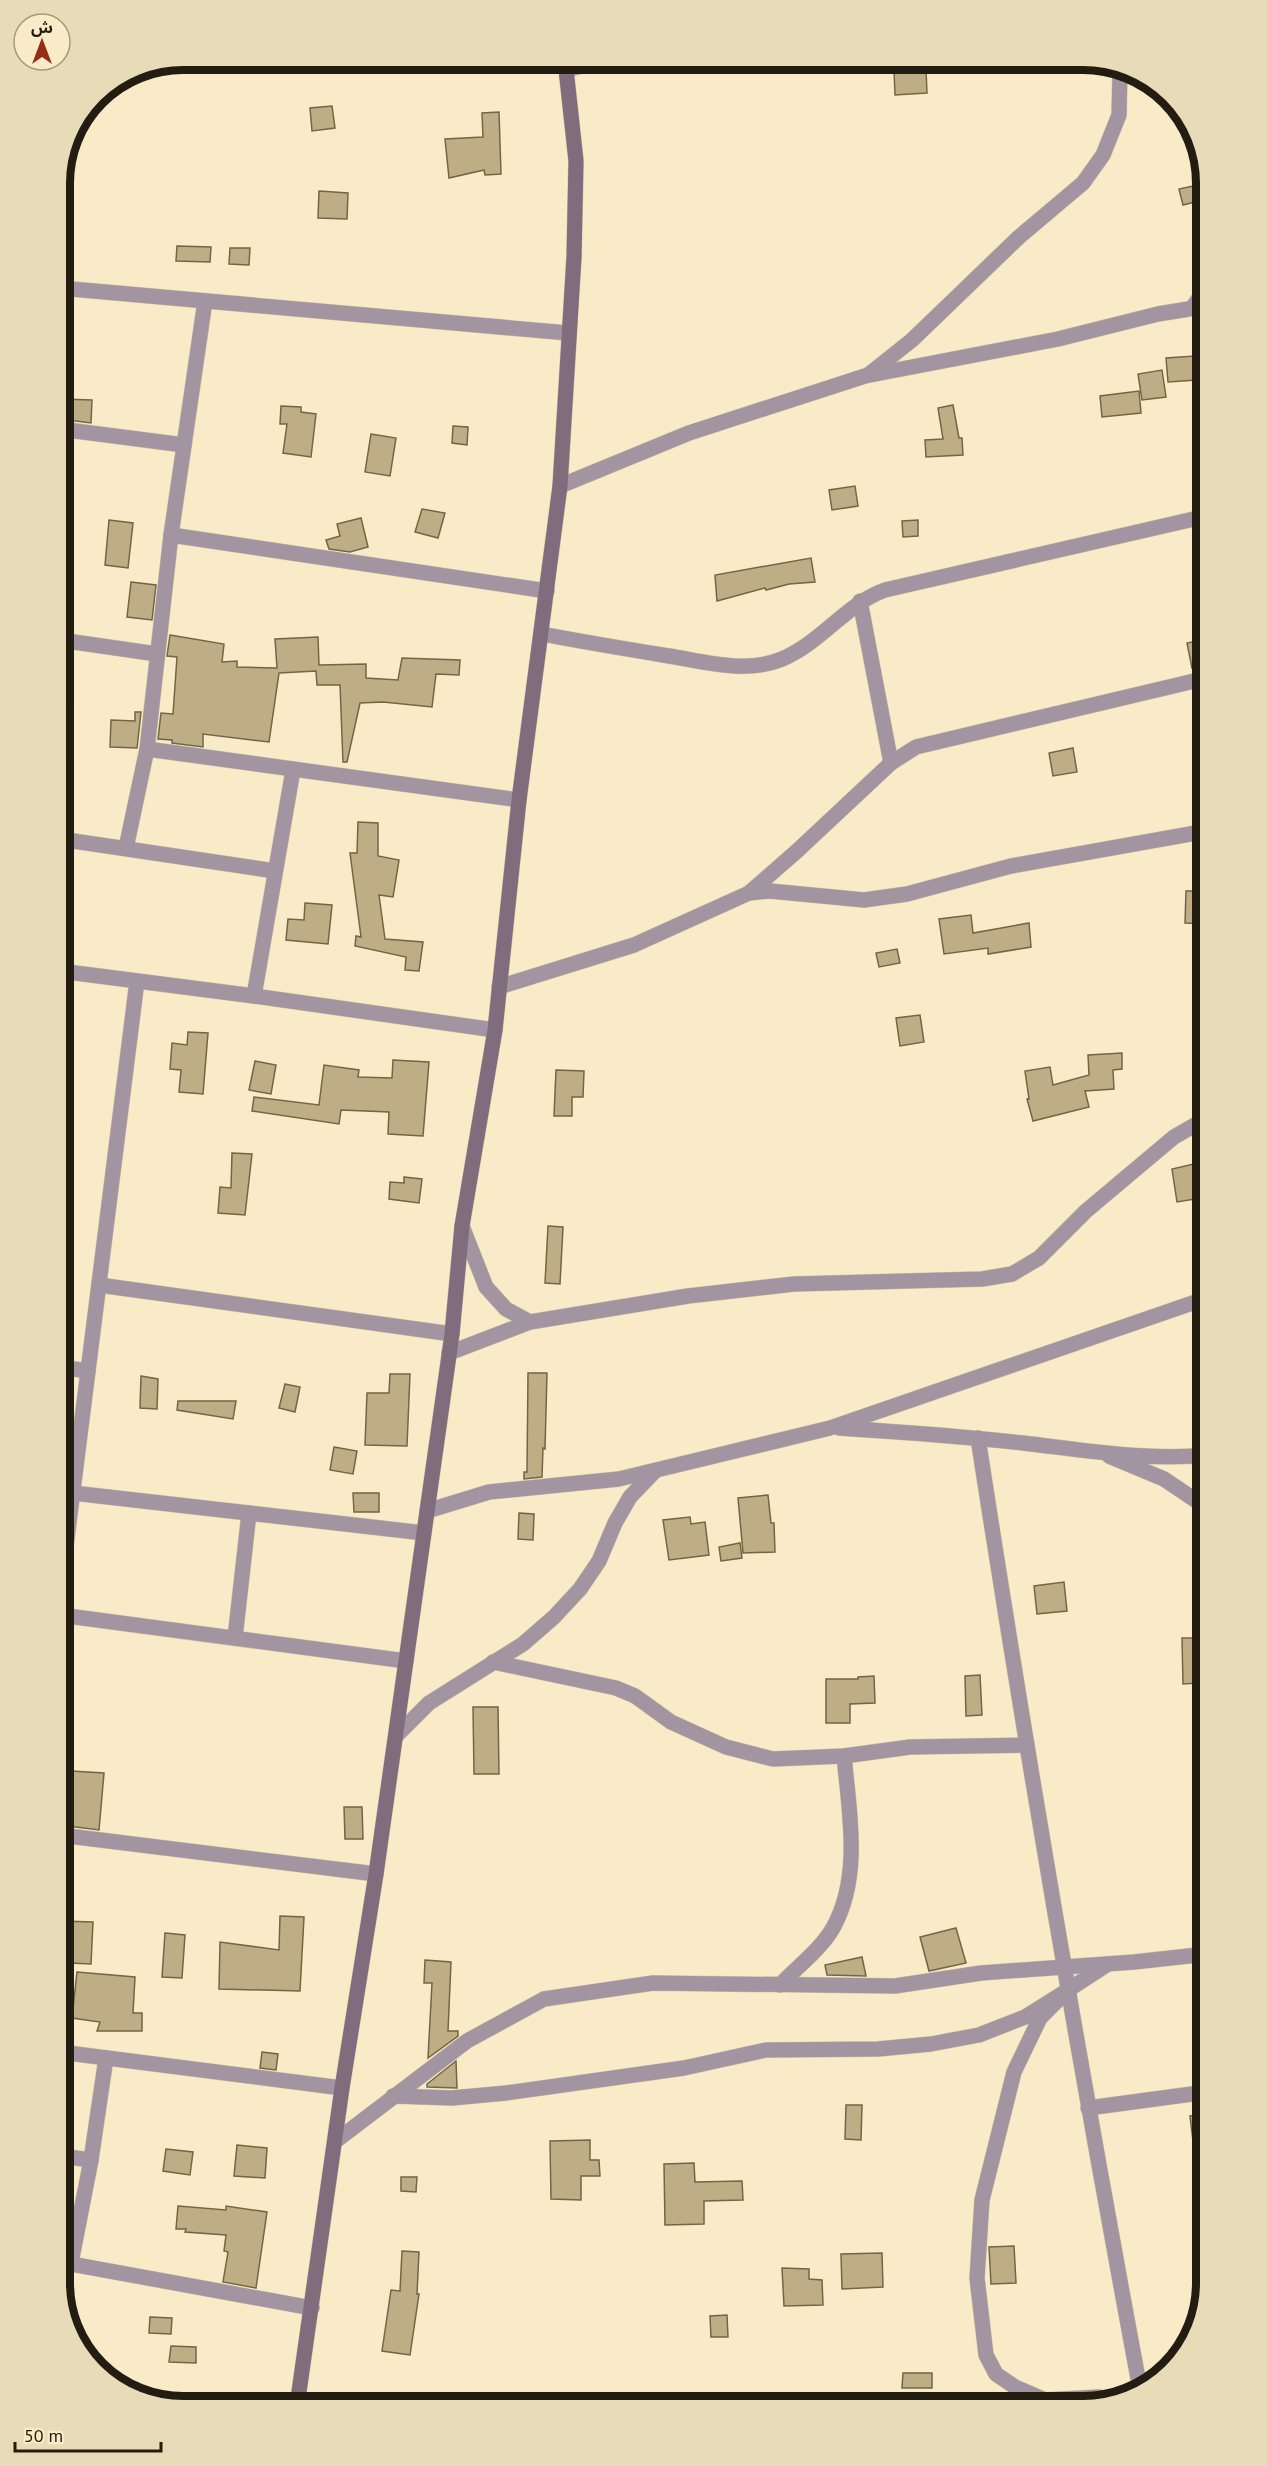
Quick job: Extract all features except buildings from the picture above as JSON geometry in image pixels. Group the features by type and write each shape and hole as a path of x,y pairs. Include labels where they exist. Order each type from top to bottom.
{"street":[{"path":"299,2395 337,2140 342,2088 396,1736 452,1334 462,1226 495,1030 519,800 560,486 574,257 576,161 566,71"},
{"path":"865,376 912,340 1019,237 1083,183 1102,155 1119,115 1120,76"},
{"path":"71,289 568,333"},
{"path":"126,848 147,749 171,535 205,301"},
{"path":"560,486 689,433 865,376 1058,339 1158,314 1196,308"},
{"path":"71,430 183,445"},
{"path":"542,634 713,664 749,666 780,660 807,647 860,601 885,590 1196,519"},
{"path":"171,535 547,591"},
{"path":"860,601 891,763"},
{"path":"71,642 157,654"},
{"path":"499,987 634,945 749,893 891,763 916,747 1196,681"},
{"path":"147,749 519,800"},
{"path":"254,996 293,770"},
{"path":"749,893 770,891 864,900 907,894 1011,866 1196,833"},
{"path":"71,840 275,871"},
{"path":"71,972 495,1030"},
{"path":"70,1513 137,981"},
{"path":"449,1353 530,1322 688,1296 794,1284 982,1279 1012,1274 1039,1258 1086,1211 1174,1137 1196,1124"},
{"path":"462,1226 486,1287 506,1309 530,1322"},
{"path":"99,1285 452,1334"},
{"path":"427,1511 489,1492 619,1479 830,1428 1196,1302"},
{"path":"70,1368 88,1371"},
{"path":"830,1428 978,1438 1100,1452 1196,1456"},
{"path":"978,1438 1088,2108 1138,2381"},
{"path":"1100,1452 1164,1479 1196,1501"},
{"path":"396,1736 429,1703 523,1644 554,1617 580,1589 599,1561 615,1523 630,1497 656,1471"},
{"path":"73,1493 424,1533"},
{"path":"235,1638 249,1513"},
{"path":"70,1616 406,1660"},
{"path":"493,1662 616,1688 635,1696 671,1722 726,1747 773,1759 844,1756 910,1747 1027,1745"},
{"path":"780,1984 832,1930 842,1910 848,1887 852,1845 844,1756"},
{"path":"70,1836 376,1874"},
{"path":"337,2140 468,2041 544,1999 653,1983 895,1986 981,1973 1196,1955"},
{"path":"393,2096 452,2098 506,2093 684,2068 765,2050 878,2049 931,2044 979,2035 1024,2017 1108,1964"},
{"path":"1036,2396 1015,2387 996,2374 986,2355 976,2278 982,2200 1014,2072 1040,2018 1068,1990"},
{"path":"70,2053 342,2088"},
{"path":"70,2243 91,2160 106,2058"},
{"path":"1088,2108 1196,2093"},
{"path":"70,2157 91,2160"},
{"path":"70,2264 312,2308"}]}
